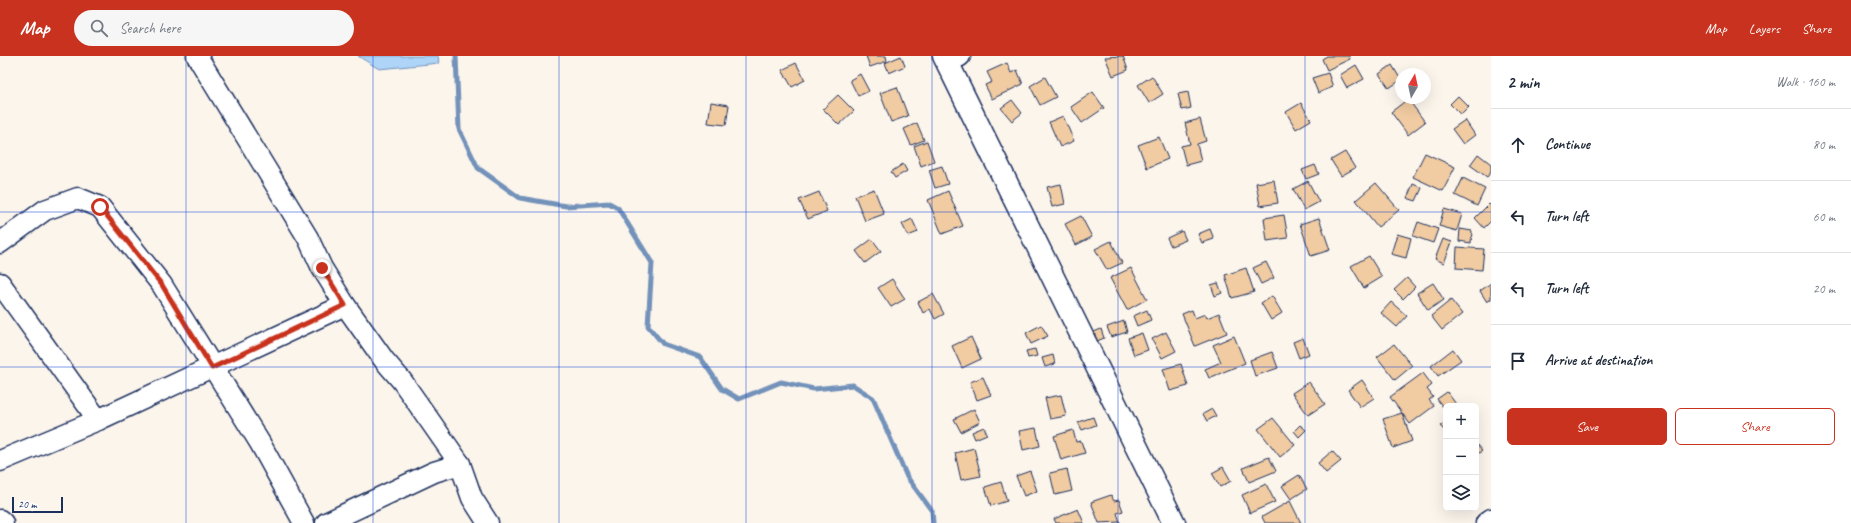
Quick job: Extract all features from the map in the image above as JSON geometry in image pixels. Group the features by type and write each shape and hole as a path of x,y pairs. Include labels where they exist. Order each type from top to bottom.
{"main road":[{"path":"950,58 1174,523"}],"street":[{"path":"197,56 308,238 322,268 345,305 384,360 402,381 460,464 472,498 488,523"},
{"path":"0,243 45,210 78,198 100,207 162,285 212,368 260,443 304,523"},
{"path":"0,283 98,420"},
{"path":"0,461 98,420 345,305"},
{"path":"326,523 434,472 460,464"},
{"path":"1486,523 1491,519"}],"water":[{"path":"358,56 438,56 439,63 379,69"}],"building":[{"path":"866,56 886,56 887,61 870,67"},
{"path":"901,56 905,66 889,73 885,63"},
{"path":"1123,56 1128,70 1113,76 1105,57"},
{"path":"1327,56 1349,56 1350,59 1327,70 1322,59"},
{"path":"796,63 805,80 792,87 782,70"},
{"path":"1007,63 1011,73 1017,70 1023,84 992,99 985,85 992,82 987,72"},
{"path":"1356,65 1364,79 1347,88 1340,75"},
{"path":"1392,65 1395,70 1395,84 1389,88 1379,74"},
{"path":"1328,73 1333,87 1318,93 1312,78"},
{"path":"860,74 869,91 858,96 850,80"},
{"path":"1152,76 1163,94 1149,103 1138,85"},
{"path":"1045,77 1056,97 1040,105 1030,86"},
{"path":"897,87 908,116 891,122 880,93"},
{"path":"1093,92 1104,108 1082,123 1071,107"},
{"path":"1188,92 1191,108 1182,110 1178,94"},
{"path":"838,95 854,111 839,125 823,109"},
{"path":"1458,96 1469,107 1461,115 1450,104"},
{"path":"1012,100 1022,113 1012,121 1001,108"},
{"path":"711,102 729,105 726,125 708,123"},
{"path":"1301,103 1311,120 1296,129 1286,112"},
{"path":"1401,104 1412,104 1425,122 1408,135 1391,112"},
{"path":"1063,116 1074,141 1060,147 1049,122"},
{"path":"1200,119 1206,141 1197,144 1201,161 1186,165 1181,146 1190,144 1185,123"},
{"path":"1465,120 1475,135 1463,144 1452,129"},
{"path":"917,123 924,140 911,145 904,129"},
{"path":"1159,137 1168,159 1147,168 1138,145"},
{"path":"927,141 934,161 921,166 914,146"},
{"path":"1345,152 1355,168 1341,176 1331,160"},
{"path":"1425,153 1455,167 1443,191 1413,177"},
{"path":"1478,154 1491,164 1491,172 1487,177 1470,165"},
{"path":"903,164 907,171 895,178 891,172"},
{"path":"1315,165 1319,174 1306,179 1302,170"},
{"path":"942,166 948,184 935,188 929,170"},
{"path":"1463,178 1485,189 1477,206 1455,195"},
{"path":"1274,180 1278,203 1260,206 1256,183"},
{"path":"1308,181 1319,202 1304,210 1293,189"},
{"path":"1376,183 1399,210 1378,227 1356,200"},
{"path":"1061,184 1065,204 1052,207 1047,187"},
{"path":"1413,184 1422,188 1416,201 1407,198"},
{"path":"874,189 884,214 865,221 855,196"},
{"path":"948,191 963,226 942,234 928,200"},
{"path":"819,192 827,211 808,219 799,200"},
{"path":"1489,204 1491,206 1491,221 1484,228 1475,218"},
{"path":"1444,209 1462,214 1457,231 1439,226"},
{"path":"1284,215 1288,238 1267,241 1264,218"},
{"path":"1081,216 1092,237 1076,245 1065,224"},
{"path":"1319,218 1330,250 1311,256 1300,224"},
{"path":"912,219 918,232 908,236 902,224"},
{"path":"1418,222 1438,229 1433,243 1413,236"},
{"path":"1210,229 1214,239 1202,243 1198,234"},
{"path":"1460,229 1472,231 1471,243 1459,241"},
{"path":"1182,231 1186,240 1171,246 1167,238"},
{"path":"1397,234 1411,238 1406,258 1391,254"},
{"path":"872,239 881,251 865,263 856,251"},
{"path":"1443,239 1452,242 1444,263 1435,259"},
{"path":"1111,241 1122,263 1107,270 1095,249"},
{"path":"1457,247 1484,249 1482,270 1456,268"},
{"path":"1369,256 1382,277 1364,288 1351,266"},
{"path":"1266,262 1274,278 1261,284 1253,268"},
{"path":"1131,268 1147,299 1127,310 1110,278"},
{"path":"1246,268 1254,292 1232,298 1225,275"},
{"path":"1407,278 1415,287 1403,299 1394,290"},
{"path":"892,279 905,299 891,307 878,288"},
{"path":"1218,283 1222,293 1215,296 1211,285"},
{"path":"1433,283 1444,300 1428,310 1417,293"},
{"path":"1491,283 1491,299 1487,302 1480,291"},
{"path":"933,294 944,314 935,319 930,309 923,313 918,302"},
{"path":"1272,296 1282,313 1271,320 1261,303"},
{"path":"1451,300 1462,314 1442,330 1431,316"},
{"path":"1391,302 1407,316 1397,327 1381,313"},
{"path":"1147,310 1151,320 1137,326 1133,316"},
{"path":"1192,310 1195,318 1205,314 1207,318 1219,313 1227,333 1195,346 1182,314"},
{"path":"1124,321 1127,332 1111,337 1107,327"},
{"path":"1041,325 1048,336 1031,344 1026,333"},
{"path":"1101,329 1104,338 1097,341 1094,332"},
{"path":"1166,332 1176,351 1162,358 1152,339"},
{"path":"1142,333 1148,350 1134,355 1128,338"},
{"path":"1234,336 1245,363 1209,378 1205,369 1221,362 1213,345"},
{"path":"971,337 981,359 962,368 952,346"},
{"path":"1303,338 1309,354 1299,358 1293,342"},
{"path":"1394,344 1412,366 1395,380 1377,357"},
{"path":"1035,349 1037,356 1028,358 1026,351"},
{"path":"1453,349 1461,360 1438,376 1431,366"},
{"path":"1272,352 1278,368 1255,376 1250,360"},
{"path":"1053,355 1055,364 1045,367 1042,358"},
{"path":"1181,364 1188,386 1170,391 1163,369"},
{"path":"1423,373 1432,385 1427,389 1433,397 1429,400 1434,406 1410,424 1390,397"},
{"path":"983,377 991,395 977,400 970,382"},
{"path":"1362,380 1374,398 1360,407 1348,390"},
{"path":"1309,382 1325,404 1308,415 1292,393"},
{"path":"1447,392 1455,403 1443,403 1443,407 1437,399"},
{"path":"1061,395 1066,416 1050,419 1045,398"},
{"path":"974,409 980,422 961,432 954,419"},
{"path":"1212,409 1216,416 1207,421 1203,414"},
{"path":"1402,413 1412,441 1393,448 1383,419"},
{"path":"1093,417 1096,425 1082,430 1078,422"},
{"path":"1273,418 1295,445 1280,457 1258,429"},
{"path":"1300,425 1306,430 1299,437 1294,431"},
{"path":"984,427 987,434 975,439 972,432"},
{"path":"1036,428 1040,446 1023,450 1019,431"},
{"path":"1073,430 1076,442 1081,441 1085,453 1061,460 1054,436"},
{"path":"974,448 981,476 961,480 955,453"},
{"path":"1332,451 1341,461 1326,473 1318,463"},
{"path":"1269,457 1276,471 1249,482 1243,468"},
{"path":"1223,467 1231,481 1220,487 1212,473"},
{"path":"1067,469 1072,491 1055,495 1050,473"},
{"path":"1030,471 1037,491 1024,496 1016,476"},
{"path":"1299,475 1307,489 1291,499 1282,486"},
{"path":"1001,482 1007,501 991,506 985,487"},
{"path":"1266,484 1275,502 1250,513 1242,495"},
{"path":"1111,495 1114,501 1119,500 1123,511 1117,513 1120,522 1099,523 1091,502"},
{"path":"1290,501 1301,523 1265,523 1262,517"},
{"path":"1078,509 1084,523 1056,523 1054,519"}],"waterway":[{"path":"456,56 459,129 478,168 520,198 566,206 609,203 618,208 652,263 648,326 663,344 700,357 722,389 739,399 781,382 814,389 853,385 873,398 907,477 932,511 933,523"}],"route":[{"path":"100,207 162,285 212,368 345,305 322,268"}]}
